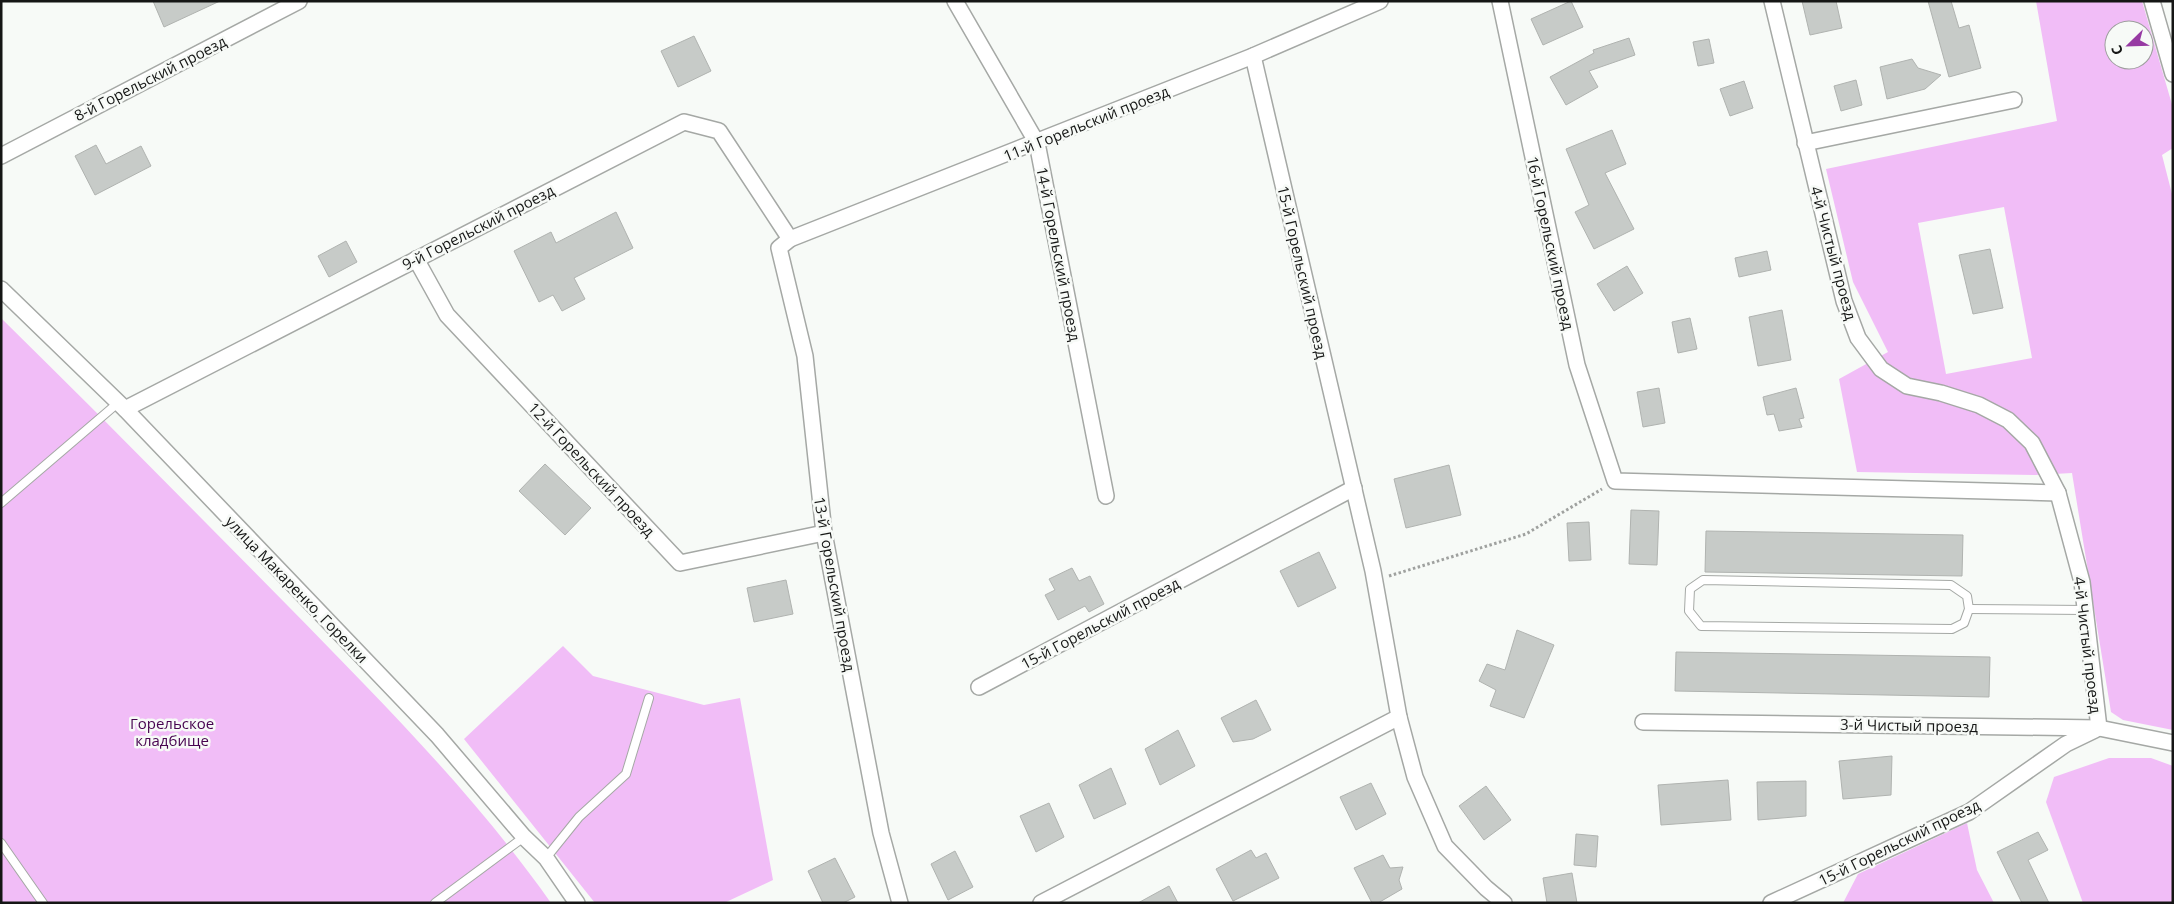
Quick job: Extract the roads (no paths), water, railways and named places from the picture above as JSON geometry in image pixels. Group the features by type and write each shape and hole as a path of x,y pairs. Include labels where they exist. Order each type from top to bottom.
{"street":[{"name":"8-й Горельский проезд","path":"1,156 299,1"},
{"name":"14-й Горельский проезд","path":"955,1 1037,143 1106,496"},
{"name":"11-й Горельский проезд","path":"790,239 1037,143 1253,56 1380,1"},
{"name":"16-й Горельский проезд","path":"1500,1 1577,366 1615,481 2058,493"},
{"name":"4-й Чистый проезд","path":"1772,1 1844,301 1858,338 1881,368 1907,386 1941,393 1979,405 2008,420 2032,443 2058,493 2082,582 2099,728"},
{"path":"2152,1 2173,74"},
{"name":"15-й Горельский проезд","path":"1253,56 1354,488 1374,580 1399,717 1415,777 1445,846 1486,888 1504,903"},
{"path":"1805,143 2014,100"},
{"name":"9-й Горельский проезд","path":"122,405 416,259 684,122 719,131 790,239"},
{"name":"13-й Горельский проезд","path":"790,239 778,248 805,356 824,533 880,833 900,903"},
{"name":"12-й Горельский проезд","path":"416,259 448,315 680,563 824,533"},
{"name":"улица Макаренко, Горелки","path":"1,289 122,405 437,735 524,837 546,858 577,903"},
{"name":"15-й Горельский проезд","path":"979,687 1354,488"},
{"path":"1041,903 1399,717"},
{"name":"3-й Чистый проезд","path":"1643,722 2099,728 2173,743"},
{"name":"15-й Горельский проезд","path":"1771,903 1969,812 2066,744 2099,728"}],"lane":[{"path":"1,503 122,405"},
{"path":"1703,580 1951,585 1967,596 1969,609 1964,623 1952,629 1701,626 1689,611 1690,589 1703,580"},
{"path":"1969,609 2085,610"},
{"path":"546,858 578,817 626,774 649,698"},
{"path":"435,903 524,837"},
{"path":"1,843 43,903"}],"park label":[{"name":"Горельское кладбище","path":"172,732"}]}
